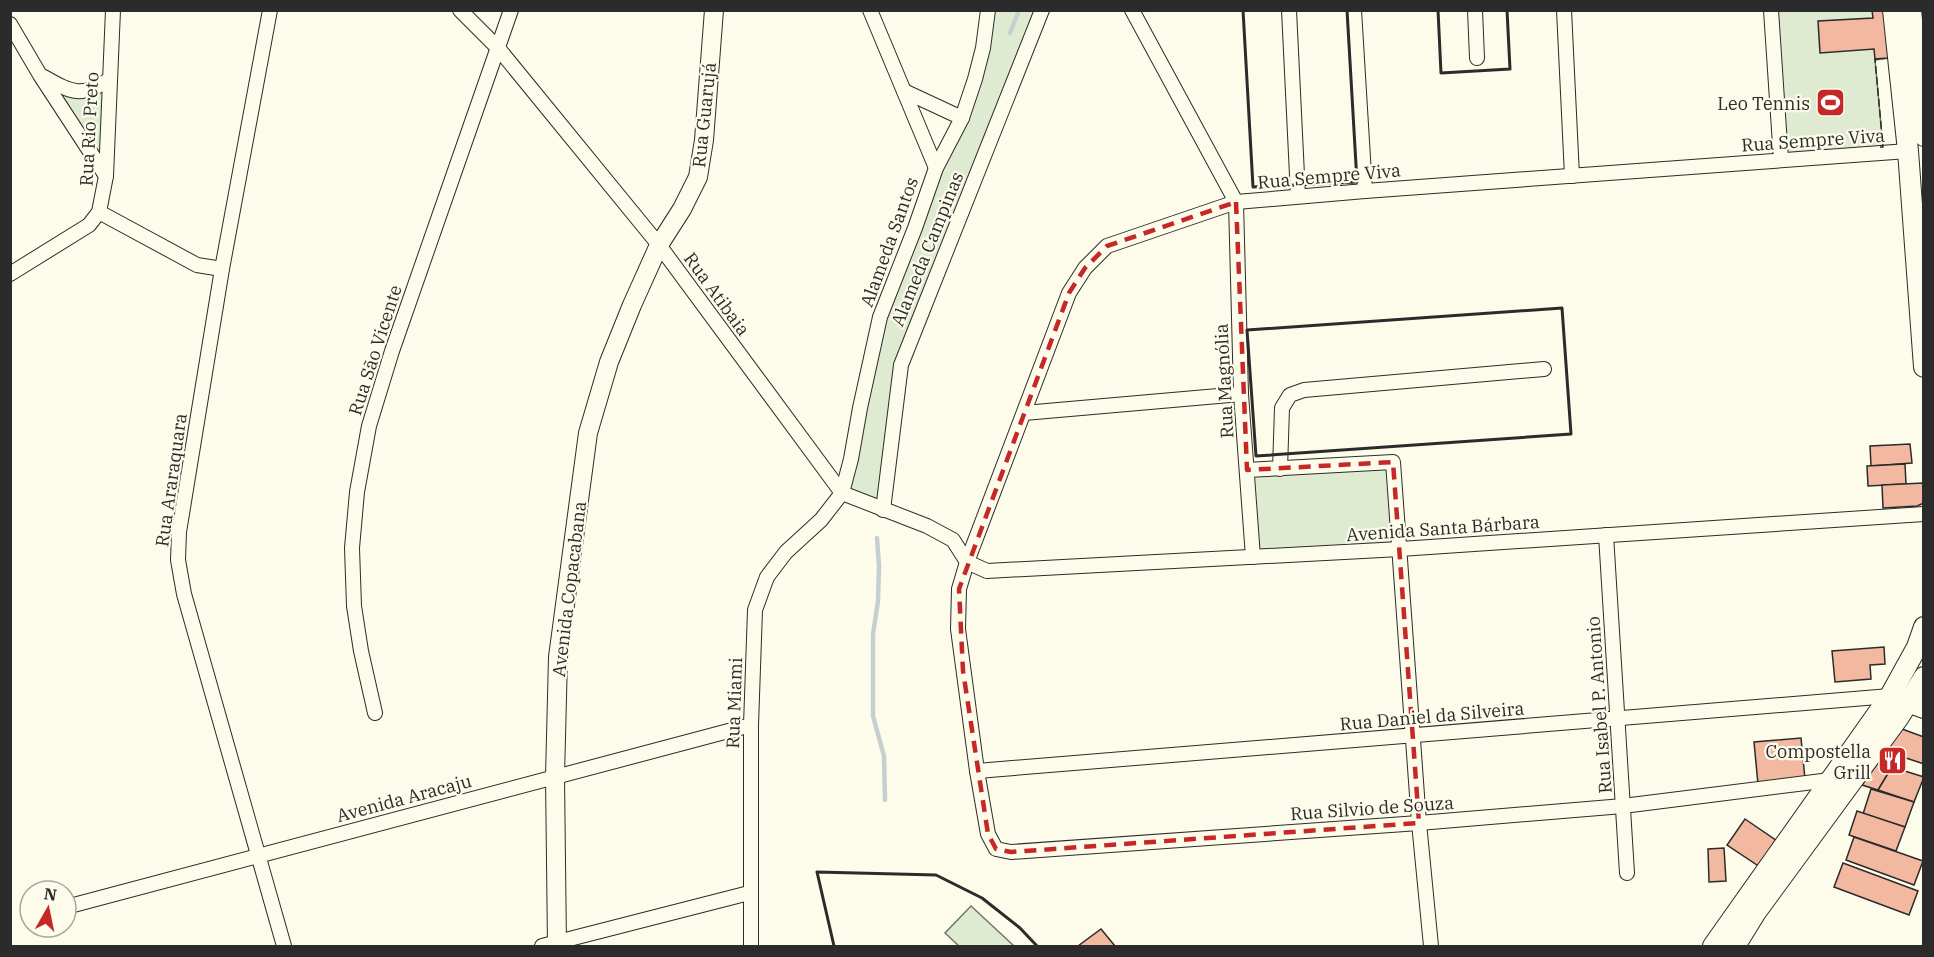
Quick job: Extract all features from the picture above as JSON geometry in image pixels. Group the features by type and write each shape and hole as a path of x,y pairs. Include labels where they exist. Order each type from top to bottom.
{"main road":[{"path":"1893,10 1908,151 1917,185 1923,368"},
{"path":"1915,21 1923,136"},
{"path":"1713,946 1830,780 1907,703 1923,627"},
{"path":"1735,946 1756,912 1907,703 1923,677"}],"street":[{"name":"Rua Rio Preto","path":"10,274 88,225 99,212 106,176 113,10"},
{"name":"Rua Araraquara","path":"270,10 222,269 178,532 178,560 184,594 284,946"},
{"name":"Rua Atibaia","path":"460,10 498,48 659,246 842,493"},
{"name":"Rua São Vicente","path":"375,713 354,606 351,548 357,492 369,426 392,351 511,10"},
{"name":"Rua Guarujá","path":"659,246 682,209 698,177 704,140 714,10"},
{"path":"870,10 936,168"},
{"name":"Alameda Santos","path":"842,493 880,317 936,168 962,118 983,48 988,10"},
{"name":"Alameda Campinas","path":"883,510 901,365 1042,10"},
{"path":"1132,10 1236,202"},
{"path":"1289,10 1298,196"},
{"path":"1354,10 1365,191"},
{"path":"1475,10 1477,58"},
{"path":"1564,10 1572,176"},
{"path":"1771,10 1781,160"},
{"path":"10,24 40,75 106,176"},
{"path":"40,75 61,87 79,92 96,88 110,79"},
{"path":"904,90 962,118"},
{"name":"Rua Sempre Viva","path":"977,771 958,629 959,589 967,562 1069,293 1085,268 1107,246 1236,202 1908,151"},
{"name":"Rua Magnólia","path":"1236,202 1241,394 1253,557"},
{"path":"99,212 197,265 222,269"},
{"name":"Avenida Copacabana","path":"552,945 558,657 588,433 609,362 659,246"},
{"path":"1280,469 1282,408 1290,395 1297,392 1544,369"},
{"path":"1024,414 1241,394"},
{"path":"1247,470 1393,462 1419,823 1431,946"},
{"path":"842,493 927,526 953,540 967,562"},
{"name":"Rua Miami","path":"751,946 749,893 751,725 755,610 767,577 786,552 821,520 842,493"},
{"name":"Avenida Santa Bárbara","path":"967,562 987,571 1400,549 1923,514"},
{"name":"Rua Isabel P. Antonio","path":"1606,535 1627,873"},
{"name":"Rua Daniel da Silveira","path":"977,771 1618,718 1907,703"},
{"name":"Avenida Aracaju","path":"78,904 751,725"},
{"name":"Rua Silvio de Souza","path":"977,771 988,834 996,849 1011,852 1623,806 1830,780"},
{"path":"552,945 749,893"}],"highlighted area":[{"path":"1236,202 1247,470 1393,462 1419,823 1011,852 996,849 988,834 963,671 959,589 1069,293 1085,268 1107,246"}],"green space":[{"path":"988,11 1042,11 901,365 883,510 842,493 880,317 962,118"},
{"name":"Leo Tennis","path":"1777,11 1885,11 1888,58 1875,60 1883,147 1786,154"},
{"path":"44,78 79,93 110,80 105,173"},
{"path":"1393,462 1400,549 1253,557 1247,470"},
{"path":"971,906 1014,946 959,946 945,933"}],"building":[{"path":"1872,10 1885,10 1888,58 1875,59 1874,49 1820,53 1818,21 1873,18"},
{"path":"1910,444 1912,463 1871,466 1870,446"},
{"path":"1905,464 1906,484 1868,486 1867,466"},
{"path":"1923,483 1924,503 1917,506 1883,508 1882,485"},
{"path":"1884,647 1885,664 1870,665 1871,679 1835,682 1832,651"},
{"name":"Compostella Grill","path":"1902,729 1924,737 1924,764 1906,758 1901,770 1892,767 1878,790 1862,785"},
{"path":"1801,738 1805,779 1758,784 1754,742"},
{"path":"1892,767 1924,777 1914,802 1878,790"},
{"path":"1871,789 1914,802 1905,827 1863,814"},
{"path":"1857,811 1905,827 1896,851 1849,835"},
{"path":"1745,819 1780,843 1763,869 1727,845"},
{"path":"1854,837 1923,861 1914,885 1846,860"},
{"path":"1724,848 1726,881 1709,882 1708,849"},
{"path":"1843,863 1918,891 1909,915 1834,887"},
{"path":"1101,929 1115,946 1078,946"}],"waterway":[{"path":"1010,33 1019,10"},
{"path":"877,538 879,566 878,601 873,634 873,716 884,756 885,800"}],"fence":[{"path":"1879,59 1875,59 1883,147 1880,147"}],"wall":[{"path":"1243,10 1253,187 1357,182 1347,10"},
{"path":"1438,10 1441,73 1510,69 1507,10"},
{"path":"1562,308 1571,434 1256,456 1247,330 1562,308"},
{"path":"834,946 817,872 936,875 982,898 1020,928 1037,946"}],"place":[{"name":"Leo Tennis","path":"1831,103"},
{"name":"Compostella Grill","path":"1892,761"}]}
